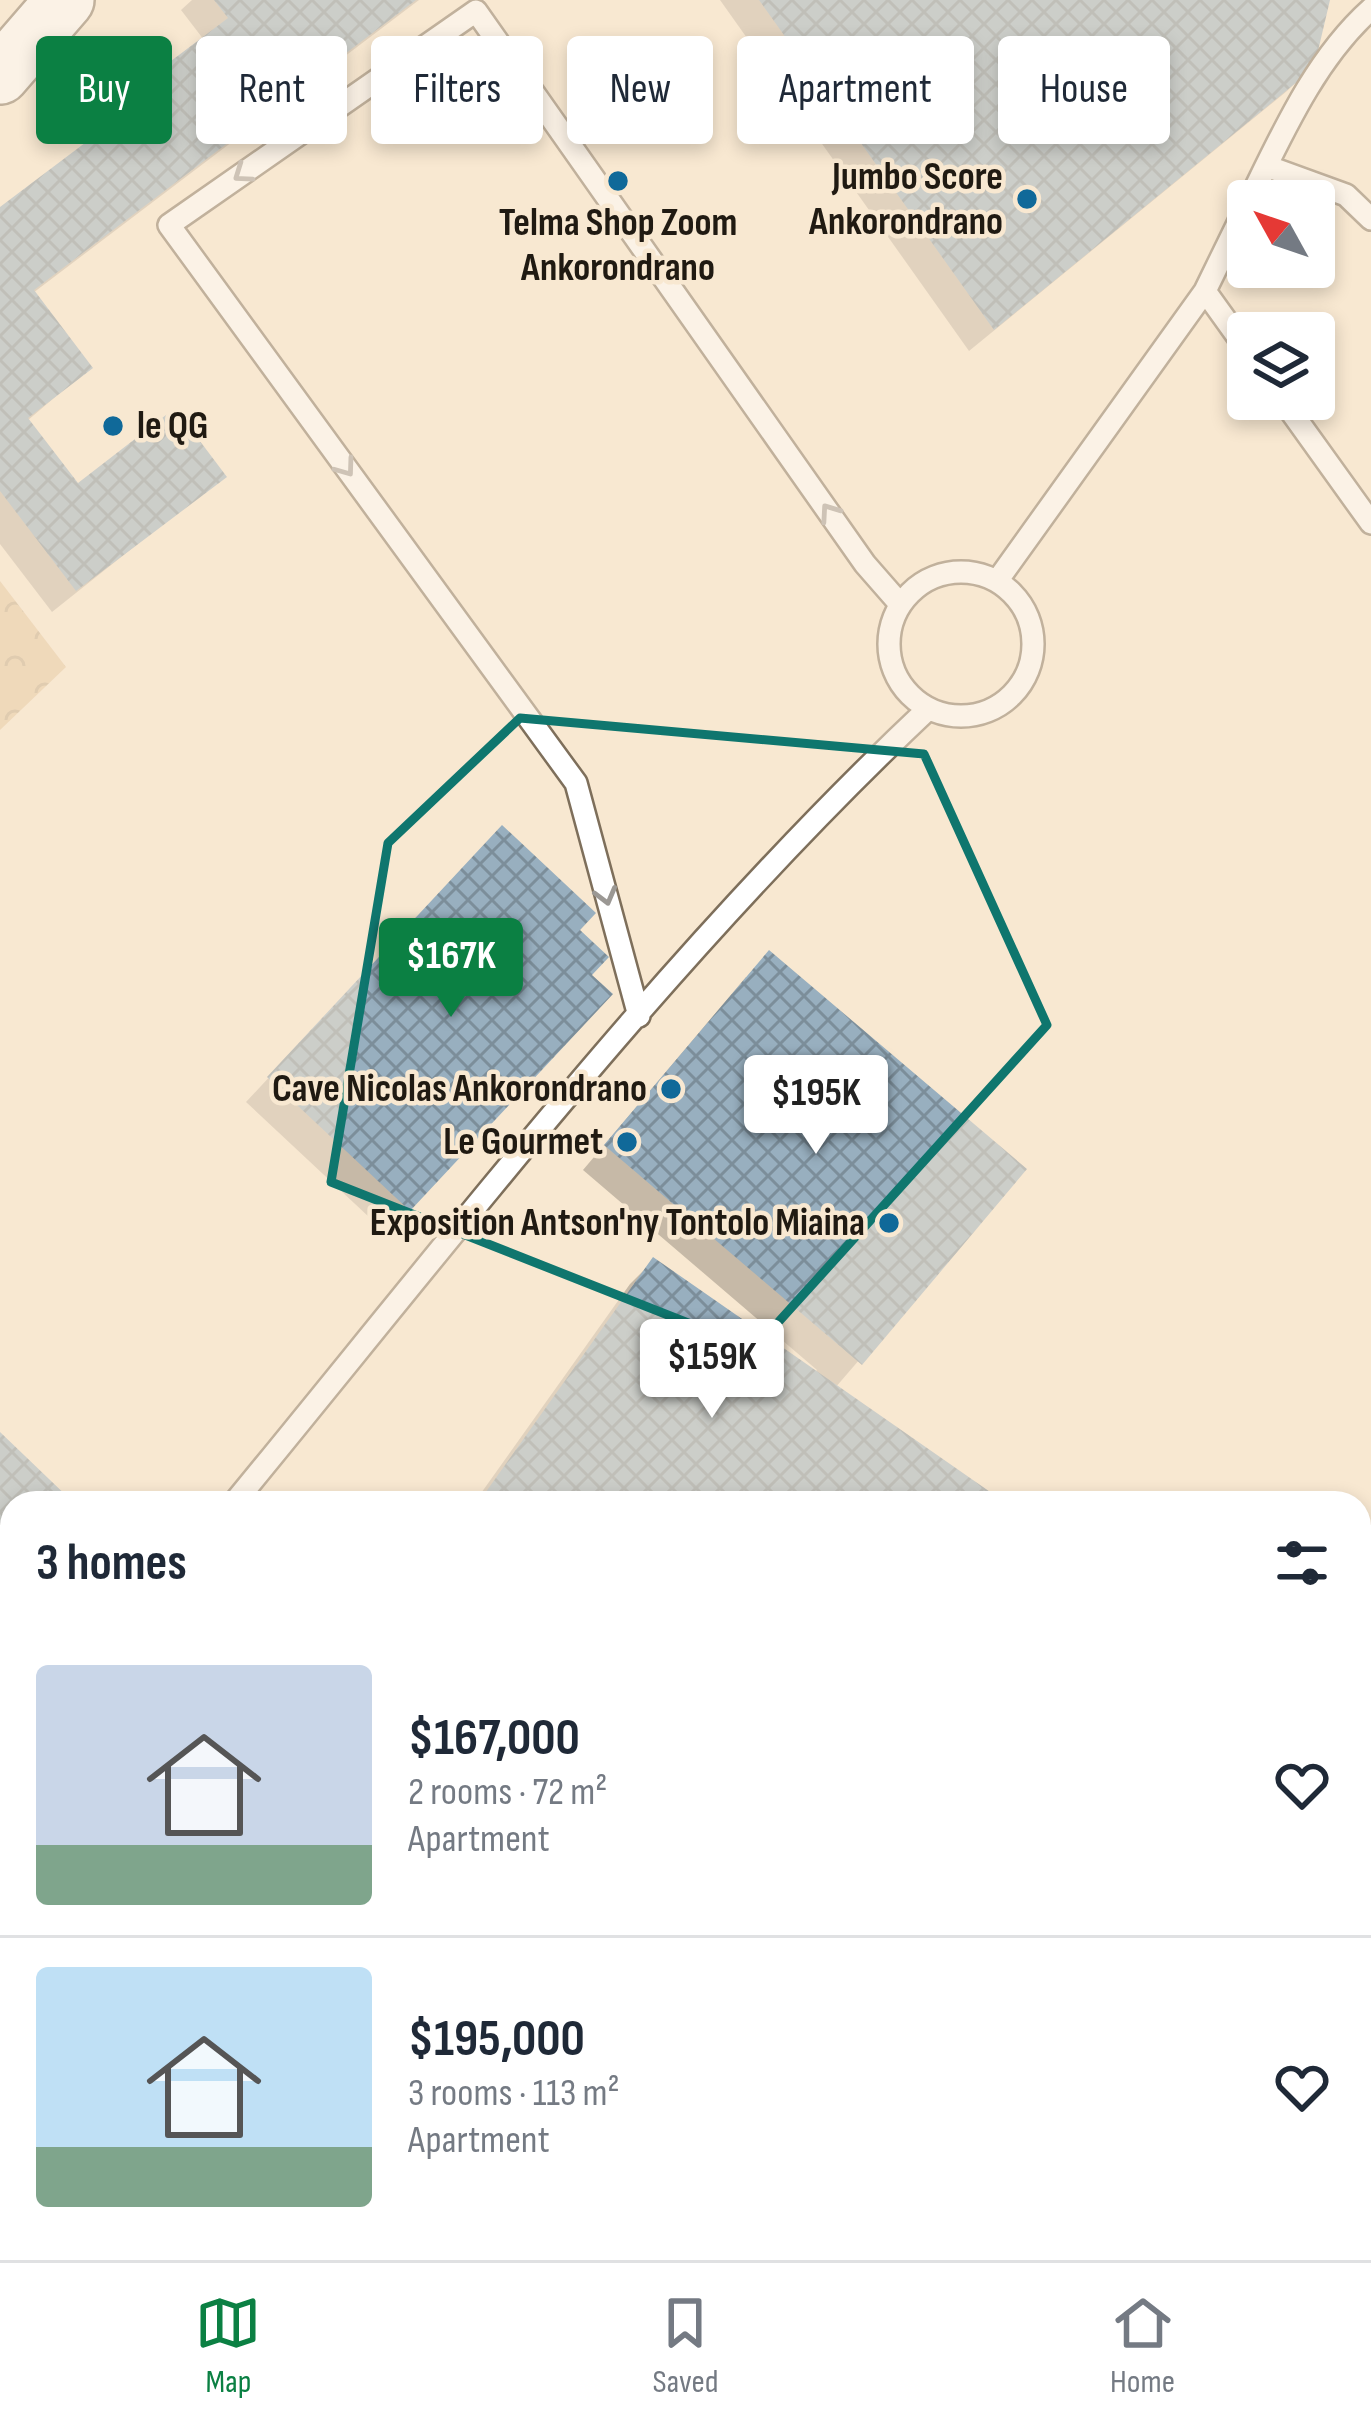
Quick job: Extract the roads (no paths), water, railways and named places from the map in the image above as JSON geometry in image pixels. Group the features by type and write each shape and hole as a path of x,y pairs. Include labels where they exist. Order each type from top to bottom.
{"main road":[{"path":"0,75 65,0"}],"lane":[{"path":"1260,180 1292,113 1351,27 1371,9"},
{"path":"639,1016 576,783 169,225 476,11 865,564 900,604"},
{"path":"1267,166 1346,195 1371,219"},
{"path":"998,581 1205,291 1227,246"},
{"path":"1205,291 1227,322"},
{"path":"1297,420 1371,523"},
{"path":"977,573 998,581 1025,610 1032,629 1029,669 1005,701 987,712 947,716 928,709 904,690 890,663 889,632 900,604 933,576 977,573"},
{"path":"244,1491 639,1016 846,786 928,709"}],"place":[{"name":"Telma Shop Zoom Ankorondrano","path":"618,181"},
{"name":"Jumbo Score Ankorondrano","path":"1027,199"},
{"name":"le QG","path":"113,426"},
{"name":"Cave Nicolas Ankorondrano","path":"671,1089"},
{"name":"Le Gourmet","path":"627,1142"},
{"name":"Exposition Antson'ny Tontolo Miaina","path":"889,1223"}]}
